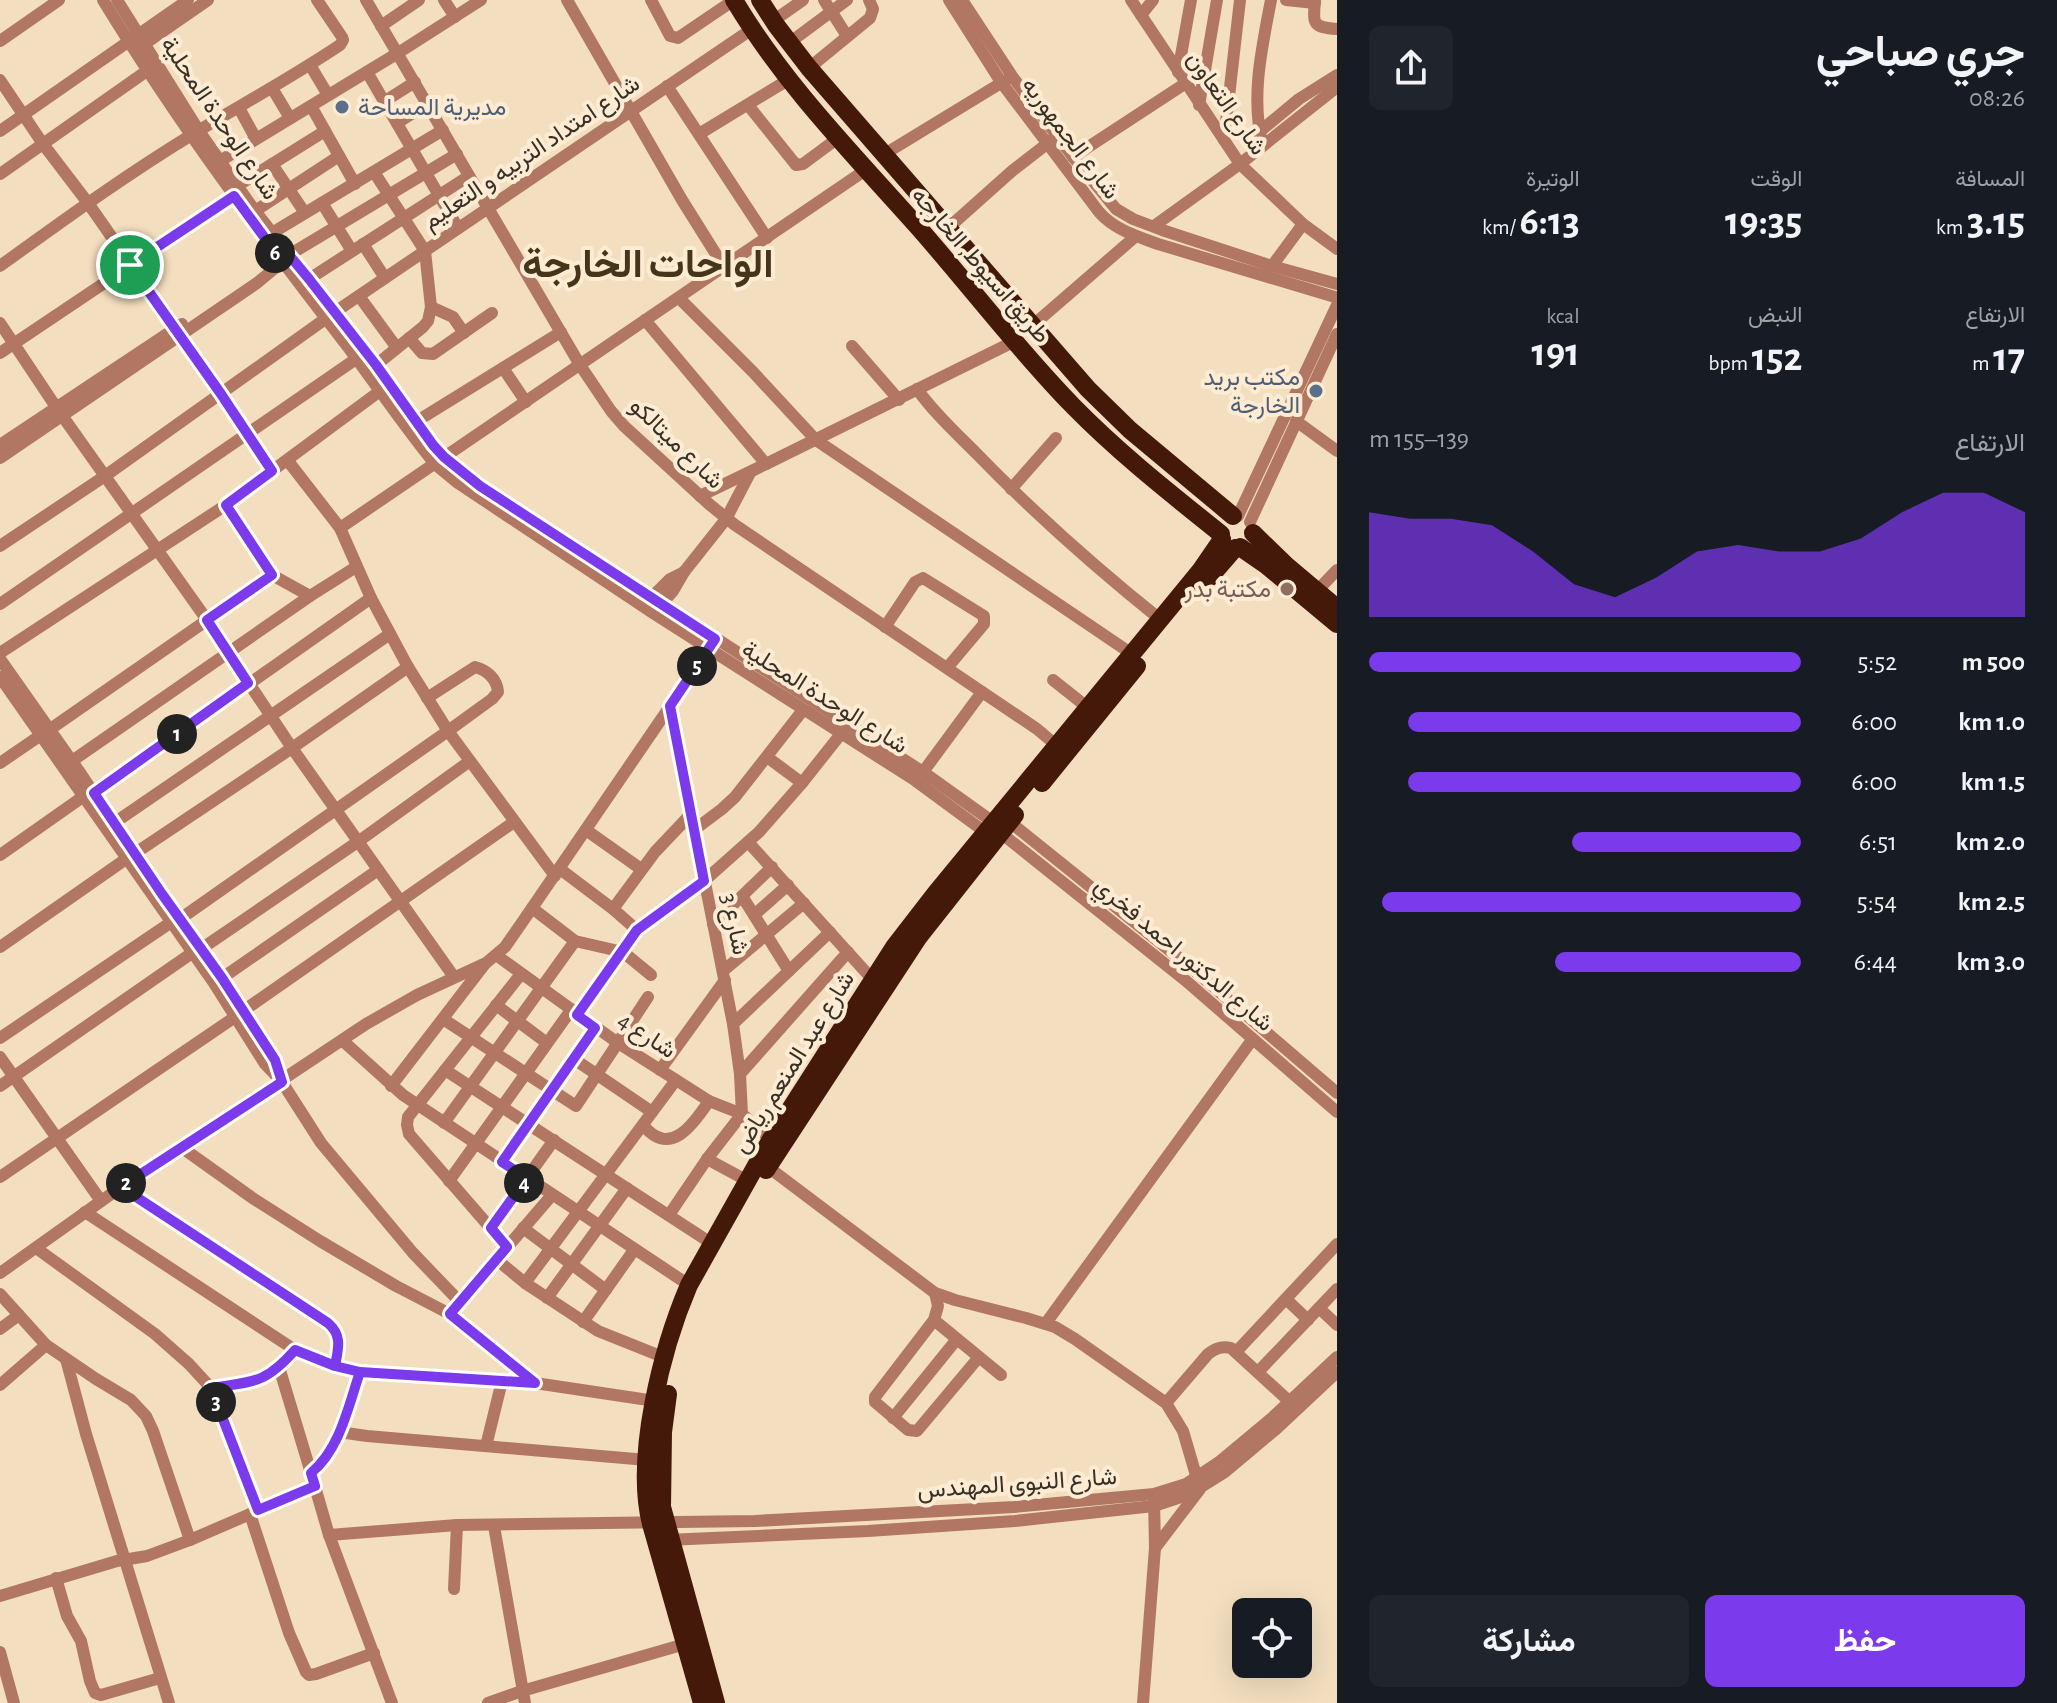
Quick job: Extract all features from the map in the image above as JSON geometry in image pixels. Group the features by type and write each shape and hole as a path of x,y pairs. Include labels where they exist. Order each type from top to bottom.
{"highway":[{"name":"طريق اسيوط, الخارجه","path":"734,0 788,80 1057,389 1102,434 1230,542 1266,565 1337,623"},
{"name":"طريق اسيوط, الخارجه","path":"760,0 809,68 1077,378 1116,417 1244,522 1278,558 1337,608"},
{"path":"1244,522 1251,539 1246,545 1230,542 1224,523 1244,522"},
{"name":"شارع عبد المنعم رياض","path":"1061,749 1087,707 1200,571 1230,542"},
{"name":"شارع عبد المنعم رياض","path":"707,1698 685,1644 661,1532 663,1432 667,1401 681,1339 693,1304 709,1269 768,1167 775,1143 894,947 927,914 1230,542"},
{"name":"شارع عبد المنعم رياض","path":"707,1698 661,1532 646,1506 649,1433 663,1357 689,1285 746,1180 894,973 927,914"}],"street":[{"path":"0,41 59,0"},
{"name":"شارع الوحدة المحلية","path":"103,0 136,43 236,191 330,316 376,365 417,421 440,461"},
{"name":"شارع الوحدة المحلية","path":"117,0 136,43"},
{"path":"136,43 188,0"},
{"path":"0,131 208,0"},
{"path":"0,266 88,203 195,133 340,45 343,40 317,0"},
{"name":"شارع ميتالكو","path":"366,0 580,365 624,426 726,519 1037,729 1061,749"},
{"path":"381,26 419,0"},
{"path":"444,0 455,17"},
{"path":"220,161 481,0"},
{"path":"651,0 670,36 678,38 734,0"},
{"path":"773,21 803,0"},
{"path":"824,0 847,36"},
{"path":"789,43 847,0"},
{"path":"809,68 873,14 869,0"},
{"name":"شارع الجمهوريه","path":"949,0 964,15 1099,212 1112,224 1158,244 1337,296"},
{"name":"شارع الجمهوريه","path":"962,0 964,15"},
{"name":"شارع التعاون","path":"1131,0 1240,164 1303,224 1337,249"},
{"path":"1141,15 1153,0"},
{"path":"1178,72 1191,0"},
{"path":"1199,105 1218,0 1240,3 1224,140"},
{"path":"1263,146 1257,115 1258,87 1271,0"},
{"path":"1286,0 1315,2 1316,24 1321,28 1337,29"},
{"path":"571,2 631,111 724,267"},
{"name":"شارع امتداد التربيه و التعليم","path":"0,546 105,476 385,278 752,29"},
{"path":"1184,38 1210,43"},
{"path":"310,65 328,95"},
{"path":"1206,66 1232,71"},
{"path":"0,174 151,67"},
{"path":"367,72 458,228"},
{"path":"883,155 1006,79"},
{"path":"0,80 272,471"},
{"path":"699,134 788,80"},
{"path":"385,101 415,82"},
{"path":"1073,157 1186,83"},
{"path":"1259,132 1292,104 1334,83"},
{"path":"1158,244 1158,228 1263,146 1334,83"},
{"path":"667,86 767,238"},
{"path":"272,88 290,118"},
{"path":"397,123 428,104"},
{"path":"748,105 796,165 803,164 838,138"},
{"path":"311,106 355,184"},
{"path":"239,108 256,139"},
{"path":"272,233 443,130"},
{"path":"0,353 272,164 325,131"},
{"name":"شارع الوحدة المحلية","path":"195,133 220,161 236,191 272,233 285,256 309,279 356,359 440,461 712,644 845,729 923,772 965,809"},
{"path":"947,229 1052,140"},
{"name":"شارع الجمهوريه","path":"1052,140 1073,157 1109,202 1124,215 1272,266 1337,296"},
{"path":"0,445 59,411 285,256 457,154"},
{"path":"255,211 339,156"},
{"path":"272,164 305,213"},
{"path":"340,528 867,169"},
{"path":"374,172 425,251 431,307 428,321 376,365"},
{"path":"309,279 469,176"},
{"path":"322,203 337,226 385,278"},
{"path":"1032,326 1132,234 1133,219"},
{"path":"1272,266 1303,224"},
{"path":"359,296 397,348"},
{"path":"1244,522 1290,425 1337,296"},
{"path":"679,298 816,440 1132,654"},
{"path":"431,307 453,317 464,333"},
{"path":"409,338 419,350 430,354 437,352 492,313"},
{"path":"645,320 766,464"},
{"path":"0,323 207,620 292,748 454,977"},
{"path":"417,421 561,332"},
{"path":"1297,405 1337,334"},
{"path":"700,496 1015,341"},
{"path":"852,346 899,400"},
{"path":"0,604 356,359"},
{"path":"503,368 526,402"},
{"path":"917,389 936,413 1011,489 1161,620"},
{"path":"239,1014 24,702 0,656 226,505 380,391"},
{"path":"0,458 59,411"},
{"path":"1290,425 1337,451"},
{"path":"1011,489 1056,438"},
{"path":"288,461 340,528 371,598 408,667 448,731 514,822 557,872 613,909 637,930"},
{"path":"652,605 673,591 684,572 726,519 750,473"},
{"path":"226,505 272,575 310,596"},
{"path":"72,761 356,567"},
{"path":"1317,591 1337,570"},
{"path":"0,763 272,575"},
{"path":"885,627 915,582 923,578 984,616 984,624 947,668"},
{"path":"0,855 371,598"},
{"path":"114,823 390,634"},
{"path":"391,1086 491,959 505,947 712,644"},
{"name":"شارع الوحدة المحلية","path":"712,644 803,710 845,729 913,779 997,827"},
{"path":"0,947 408,667"},
{"path":"0,1038 175,921 448,731 492,699 498,692 497,683 486,671 475,667 427,698"},
{"path":"0,677 24,702"},
{"path":"1053,680 1087,707"},
{"path":"923,772 982,692"},
{"name":"شارع 3","path":"670,706 733,1024 742,1114"},
{"path":"694,830 735,797 803,710"},
{"path":"449,1181 547,1043 623,952 637,930 704,881 748,842 802,783 845,729"},
{"path":"45,732 72,761 89,794 114,823 130,857"},
{"path":"767,757 802,783"},
{"path":"0,1086 359,841 470,761"},
{"path":"613,909 641,869 691,814"},
{"path":"0,1177 514,822"},
{"name":"شارع الدكتور احمد فخري","path":"997,827 1194,970 1337,1093"},
{"name":"شارع الدكتور احمد فخري","path":"997,827 1185,980 1337,1112"},
{"path":"586,830 641,869"},
{"path":"748,842 873,980"},
{"path":"713,924 772,867"},
{"path":"222,978 378,870"},
{"path":"754,915 788,885"},
{"path":"742,896 789,971"},
{"path":"660,1070 724,975 804,903"},
{"path":"532,908 575,941 623,952 651,975"},
{"path":"733,1024 830,932"},
{"path":"444,1123 575,941"},
{"path":"196,951 222,978 265,1064 282,1082 321,1143 413,1253 460,1302"},
{"path":"740,1074 848,952"},
{"path":"0,1273 121,1187 391,1009 491,959"},
{"name":"شارع 4","path":"491,959 521,974 595,1028 709,1101 742,1114"},
{"path":"1185,980 1194,970"},
{"path":"507,1247 407,1130 408,1117 521,974"},
{"path":"443,1019 576,1106 648,997"},
{"path":"496,1005 547,1043"},
{"path":"502,1162 595,1028"},
{"path":"1046,1323 1252,1040"},
{"path":"343,1041 391,1086 689,1285"},
{"path":"0,1057 101,1201"},
{"path":"574,1059 652,1112"},
{"path":"445,1070 711,1243"},
{"path":"525,1283 676,1080"},
{"path":"1315,1093 1325,1082"},
{"path":"643,1125 656,1137 674,1138 682,1135 709,1101"},
{"path":"669,1215 742,1114 775,1143"},
{"path":"491,1228 554,1140"},
{"path":"181,1147 320,1241 450,1314 535,1383"},
{"path":"707,1159 746,1180"},
{"path":"768,1167 935,1293 1046,1323 1075,1339 1166,1403 1183,1431 1198,1483 1155,1548"},
{"path":"121,1187 334,1328 339,1338 335,1366"},
{"path":"547,1298 627,1188"},
{"path":"450,1314 552,1195"},
{"path":"85,1212 295,1350 335,1366 360,1372 535,1383 655,1401"},
{"path":"523,1228 606,1290"},
{"path":"1236,1352 1337,1244"},
{"path":"36,1248 155,1334 211,1388 254,1512 289,1633 306,1672 316,1674 374,1653"},
{"path":"583,1322 634,1250"},
{"path":"496,1259 525,1283 583,1322 613,1338 663,1357"},
{"path":"1258,1372 1337,1289"},
{"path":"935,1293 938,1306 934,1320 875,1397 877,1404 908,1430 920,1430 979,1357"},
{"path":"0,1294 46,1345 131,1400 146,1416 190,1540"},
{"path":"1286,1299 1308,1320"},
{"path":"1319,1308 1337,1325"},
{"path":"0,1329 19,1315"},
{"path":"934,1320 1001,1375"},
{"path":"893,1418 957,1339"},
{"path":"0,1385 46,1345"},
{"path":"1166,1403 1215,1349 1223,1347 1236,1352 1290,1402"},
{"path":"211,1388 256,1381 269,1375 295,1350"},
{"name":"شارع النبوى المهندس","path":"1198,1483 1337,1357"},
{"path":"66,1359 169,1703"},
{"path":"279,1367 329,1535 392,1703"},
{"path":"0,1596 56,1578 147,1556 254,1512 313,1480 339,1432 360,1372"},
{"name":"شارع النبوى المهندس","path":"661,1532 868,1531 1015,1521 1069,1509 1154,1500 1186,1484 1198,1483 1225,1472 1337,1372"},
{"path":"486,1446 502,1381"},
{"path":"339,1432 647,1460"},
{"path":"1143,1703 1155,1548 1154,1500"},
{"path":"1014,1507 1015,1521"},
{"name":"شارع النبوى المهندس","path":"661,1532 755,1521 1014,1507 1069,1509"},
{"path":"868,1515 868,1531"},
{"path":"329,1535 457,1525 627,1522 661,1532"},
{"path":"454,1589 457,1525"},
{"path":"494,1526 524,1697"},
{"path":"56,1578 67,1616 81,1641 95,1693 101,1695 160,1678"},
{"path":"488,1703 524,1697 685,1644"},
{"path":"0,1654 14,1703"}],"place":[{"name":"مديرية المساحة","path":"342,107"},
{"name":"مكتب بريد الخارجة","path":"1316,391"},
{"name":"مكتبة بدر","path":"1287,589"}],"district":[{"name":"الواحات الخارجة","path":"648,263"}],"route":[{"path":"130,265 234,196 278,256 285,250 309,279 444,457 480,486 715,639 670,706 704,881 637,930 577,1015 595,1028 502,1162 527,1178 491,1228 507,1247 450,1314 535,1383 360,1372 335,1366 295,1350 262,1379 211,1388 258,1510 315,1486 311,1473 332,1447 360,1372 335,1366 339,1338 328,1323 121,1187 282,1082 275,1060 222,978 94,793 248,683 207,620 272,575 226,505 272,471 130,265"}]}
